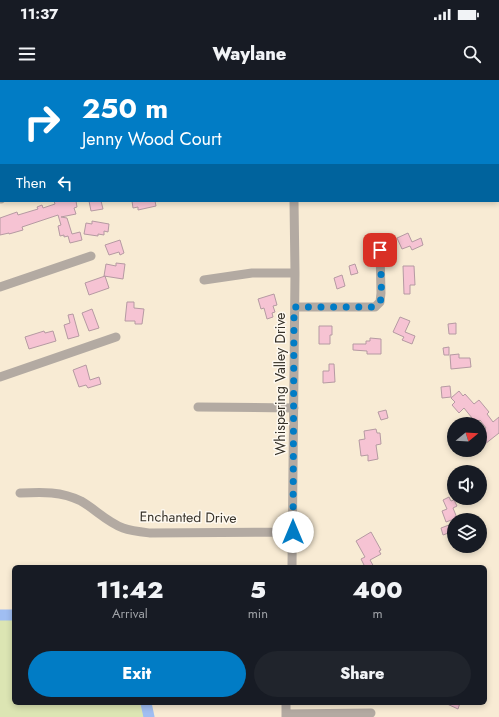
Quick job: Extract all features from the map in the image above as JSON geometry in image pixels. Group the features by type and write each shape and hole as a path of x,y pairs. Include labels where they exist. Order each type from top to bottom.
{"street":[{"name":"Whispering Valley Drive","path":"292,565 295,273 294,202"},
{"path":"294,307 375,306 380,302 381,293 380,250"},
{"path":"0,287 91,256"},
{"path":"204,280 252,273 295,273"},
{"path":"0,377 116,337"},
{"path":"198,407 294,408"},
{"name":"Enchanted Drive","path":"20,493 54,492 71,497 81,501 114,524 133,531 150,533 293,532"},
{"path":"286,705 286,716 371,713"}],"green space":[{"path":"0,615 12,615 12,705 146,705 149,717 0,717"}],"building":[{"path":"54,202 76,202 77,207 74,208 76,214 61,217 67,218 72,234 80,232 82,240 70,243 68,236 60,236 58,226 61,225 58,215 22,227 23,230 0,235 0,218 17,212 18,215 38,209 37,207 42,205 43,208 55,204"},
{"path":"89,202 101,202 103,209 91,211"},
{"path":"132,202 155,202 156,206 138,210 138,207 133,208"},
{"path":"92,221 109,224 108,232 104,231 104,235 98,234 98,236 84,234 86,223 92,224"},
{"path":"408,233 412,242 421,238 423,245 412,250 410,246 402,249 397,238"},
{"path":"120,240 124,253 120,255 119,252 109,255 105,245"},
{"path":"116,263 125,264 123,279 104,276 106,264 116,266"},
{"path":"355,264 358,273 351,275 349,266"},
{"path":"403,266 414,266 415,285 410,285 410,294 404,294"},
{"path":"342,275 345,286 337,289 334,278"},
{"path":"105,276 109,288 89,295 85,283"},
{"path":"274,294 277,305 273,306 275,312 272,313 273,317 267,319 264,308 261,309 258,299"},
{"path":"127,302 134,302 134,308 144,309 142,324 135,324 135,321 125,321"},
{"path":"92,309 99,328 89,331 82,313"},
{"path":"73,314 79,336 68,339 64,325 70,323 68,315"},
{"path":"400,317 410,321 405,332 415,336 412,344 402,340 404,337 393,332"},
{"path":"456,323 456,334 449,334 448,324"},
{"path":"319,326 332,326 330,344 319,344"},
{"path":"44,331 45,333 53,331 56,341 29,349 25,337"},
{"path":"370,338 381,339 381,354 367,354 367,351 353,350 353,344 366,344 366,341 370,341"},
{"path":"449,347 449,355 444,355 443,348"},
{"path":"459,354 459,358 470,358 471,367 451,369 450,355"},
{"path":"329,364 334,364 335,382 323,383 323,371 329,371"},
{"path":"86,365 90,380 99,377 101,384 88,388 86,385 79,387 73,370"},
{"path":"450,386 451,397 442,398 441,387"},
{"path":"459,391 463,396 465,394 474,404 479,400 489,412 487,414 493,422 499,417 499,433 487,442 487,417 471,417 464,408 459,413 452,405 455,402 451,398"},
{"path":"386,410 388,418 381,420 378,412"},
{"path":"376,429 377,433 380,433 381,444 376,445 378,459 368,461 368,455 361,456 359,440 365,439 364,431"},
{"path":"447,498 447,505 457,506 453,508 455,513 447,513 446,522 442,511 447,509 443,500"},
{"path":"447,526 447,534 443,535 441,528"},
{"path":"371,532 381,550 379,551 381,554 370,560 373,565 364,565 361,559 365,557 356,541"},
{"path":"449,705 459,705 458,709"}],"waterway":[{"path":"0,615 12,615"},
{"path":"146,705 149,717"}],"route":[{"path":"293,532 294,307 375,306 380,302 381,293 380,250"}]}
